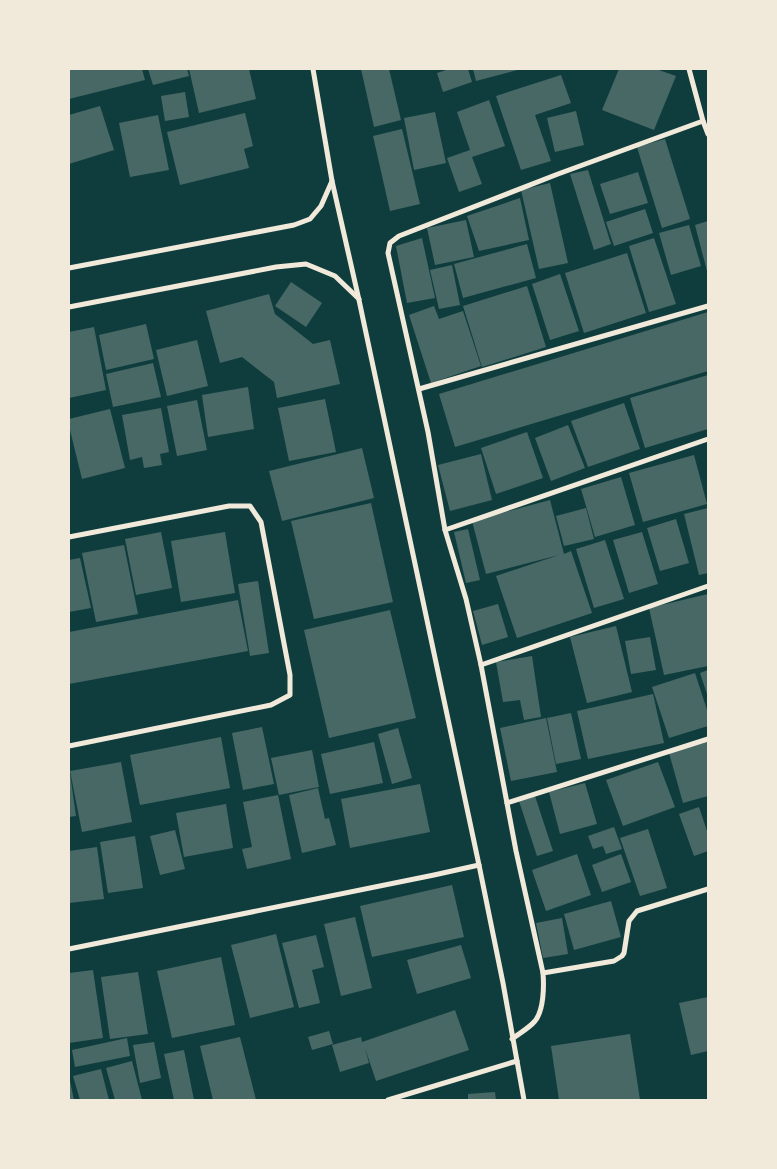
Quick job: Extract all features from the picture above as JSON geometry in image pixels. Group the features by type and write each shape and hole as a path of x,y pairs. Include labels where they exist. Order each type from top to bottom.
{"street":[{"path":"313,69 332,181 479,865 524,1100"},
{"path":"689,69 708,134"},
{"path":"512,1039 535,1021 538,1016 544,988 543,973 516,851 466,599 445,530 428,432 388,253 390,243 399,236 558,174 704,121"},
{"path":"69,268 294,225 310,219 322,206 332,181"},
{"path":"69,307 276,267 306,264 335,276 359,300"},
{"path":"419,389 708,306"},
{"path":"445,530 708,439"},
{"path":"69,537 229,506 250,506 261,522 290,675 290,695 271,705 69,746"},
{"path":"480,665 708,586"},
{"path":"507,803 708,739"},
{"path":"69,949 479,865"},
{"path":"543,973 614,960 622,956 628,921 637,912 708,889"},
{"path":"388,1100 517,1061"}],"building":[{"path":"69,69 142,69 145,80 69,99"},
{"path":"148,69 187,69 189,76 153,85"},
{"path":"189,69 249,69 256,99 199,113"},
{"path":"361,69 389,69 401,120 374,127"},
{"path":"449,69 468,69 472,82 443,92 437,73"},
{"path":"473,69 521,69 476,81"},
{"path":"619,69 656,69 676,76 654,130 602,110"},
{"path":"561,75 571,103 535,115 551,161 521,170 496,96"},
{"path":"185,92 189,117 165,121 161,96"},
{"path":"489,100 505,146 472,157 482,184 459,192 447,158 470,150 457,112"},
{"path":"100,106 114,150 69,164 69,115"},
{"path":"576,111 584,145 555,152 547,118"},
{"path":"435,112 446,163 414,170 404,118"},
{"path":"245,113 253,146 244,149 249,168 180,185 167,132"},
{"path":"158,115 169,170 130,177 119,123"},
{"path":"402,129 420,204 390,211 373,136"},
{"path":"665,139 690,219 662,228 637,147"},
{"path":"588,170 611,244 594,250 570,174"},
{"path":"638,172 648,203 610,214 600,184"},
{"path":"550,183 568,263 539,269 521,190"},
{"path":"520,198 529,240 479,251 467,216"},
{"path":"645,209 653,233 614,246 606,222"},
{"path":"466,220 474,257 435,265 427,228"},
{"path":"708,221 708,275 695,225"},
{"path":"689,225 701,266 671,275 659,233"},
{"path":"422,238 435,298 407,303 396,246"},
{"path":"654,238 676,304 649,312 629,246"},
{"path":"527,244 536,278 463,298 454,264"},
{"path":"627,253 646,313 584,333 565,273"},
{"path":"452,265 460,305 439,309 430,270"},
{"path":"560,274 579,331 550,340 532,284"},
{"path":"291,282 322,303 306,327 275,306"},
{"path":"527,286 546,347 482,367 463,306"},
{"path":"269,294 275,314 313,344 330,340 340,384 277,398 274,382 242,357 220,363 206,311"},
{"path":"434,306 439,319 463,311 481,366 431,383 409,315"},
{"path":"708,312 708,371 455,447 439,394"},
{"path":"146,324 154,359 106,370 99,335"},
{"path":"94,327 106,390 69,398 69,332"},
{"path":"197,340 208,386 167,396 156,350"},
{"path":"153,363 161,397 113,407 106,374"},
{"path":"708,375 708,429 645,448 630,398"},
{"path":"248,387 254,429 208,437 202,395"},
{"path":"325,399 336,452 289,461 278,408"},
{"path":"197,400 207,450 177,456 167,406"},
{"path":"624,403 640,449 588,467 571,421"},
{"path":"161,408 169,452 160,454 162,465 144,468 142,457 130,460 122,415"},
{"path":"110,409 125,468 82,479 69,419"},
{"path":"568,425 585,468 551,481 535,438"},
{"path":"527,432 543,478 496,494 481,448"},
{"path":"362,448 374,498 282,521 269,471"},
{"path":"481,454 492,500 450,511 438,465"},
{"path":"694,455 707,504 643,522 629,473"},
{"path":"621,477 635,525 595,537 581,489"},
{"path":"550,500 564,554 571,551 592,613 517,638 496,576 559,555 486,574 472,521"},
{"path":"371,503 393,602 314,619 291,521"},
{"path":"586,508 594,539 564,546 556,516"},
{"path":"708,508 708,573 699,575 684,514"},
{"path":"676,519 689,563 660,571 647,528"},
{"path":"468,529 480,580 466,583 454,532"},
{"path":"161,532 172,588 136,595 125,539"},
{"path":"225,532 235,593 181,602 171,541"},
{"path":"642,532 658,584 629,593 613,540"},
{"path":"605,540 624,599 594,608 576,549"},
{"path":"124,545 138,614 96,622 82,553"},
{"path":"80,558 91,608 69,612 69,560"},
{"path":"258,581 269,653 250,656 238,584"},
{"path":"708,594 708,666 664,675 649,608"},
{"path":"238,600 248,651 69,684 69,632"},
{"path":"498,604 508,637 482,645 473,611"},
{"path":"390,610 416,718 329,738 304,630"},
{"path":"616,626 632,692 587,703 570,637"},
{"path":"650,637 656,670 631,674 625,641"},
{"path":"532,656 541,717 524,720 520,700 503,702 496,662"},
{"path":"708,670 708,697 700,673"},
{"path":"695,673 708,713 708,726 669,738 652,687"},
{"path":"653,694 664,743 588,759 577,711"},
{"path":"571,713 581,759 556,764 547,718"},
{"path":"546,718 557,772 511,781 500,728"},
{"path":"262,727 274,784 243,790 232,733"},
{"path":"398,728 412,778 392,784 378,734"},
{"path":"221,737 230,788 140,805 130,755"},
{"path":"374,742 383,783 330,794 321,754"},
{"path":"708,742 708,796 683,803 669,753"},
{"path":"312,750 319,787 279,795 271,758"},
{"path":"121,762 132,822 82,832 70,771"},
{"path":"658,762 675,807 623,826 606,780"},
{"path":"69,773 76,816 69,817"},
{"path":"585,783 597,824 560,834 549,792"},
{"path":"420,784 430,832 350,848 341,799"},
{"path":"318,788 325,819 329,818 336,845 302,853 289,795"},
{"path":"278,795 291,859 247,869 242,849 252,847 243,802"},
{"path":"535,796 553,851 537,856 519,801"},
{"path":"226,804 233,848 184,857 176,813"},
{"path":"699,807 708,834 708,851 694,856 679,814"},
{"path":"614,827 622,849 606,854 603,846 593,849 588,836"},
{"path":"648,829 667,888 640,896 620,838"},
{"path":"175,830 185,869 160,875 150,836"},
{"path":"135,836 143,888 108,893 100,842"},
{"path":"97,847 104,899 69,903 69,851"},
{"path":"577,854 591,895 546,911 532,870"},
{"path":"621,854 631,882 602,892 592,865"},
{"path":"452,885 464,937 372,957 360,906"},
{"path":"611,901 621,937 574,950 564,914"},
{"path":"355,917 372,988 341,996 324,924"},
{"path":"562,918 568,954 543,958 536,923"},
{"path":"276,934 294,1007 250,1018 231,945"},
{"path":"316,935 324,967 312,970 320,1003 299,1008 282,943"},
{"path":"461,945 471,978 417,994 407,960"},
{"path":"221,957 235,1025 172,1038 157,971"},
{"path":"93,970 103,1038 69,1043 69,973"},
{"path":"138,972 148,1034 110,1039 101,977"},
{"path":"708,997 708,1051 691,1055 679,1003"},
{"path":"455,1010 469,1050 376,1081 365,1048 369,1063 340,1072 332,1045 361,1037 362,1042"},
{"path":"329,1031 333,1044 312,1050 308,1037"},
{"path":"630,1034 640,1100 559,1100 551,1046"},
{"path":"240,1037 256,1100 213,1100 200,1046"},
{"path":"127,1038 130,1056 75,1067 72,1050"},
{"path":"154,1042 161,1078 140,1083 133,1045"},
{"path":"184,1050 194,1100 174,1100 164,1054"},
{"path":"132,1061 142,1100 115,1100 106,1068"},
{"path":"101,1069 109,1100 80,1100 73,1076"},
{"path":"70,1081 74,1100 69,1100"},
{"path":"495,1092 496,1100 468,1100 468,1094"}]}
